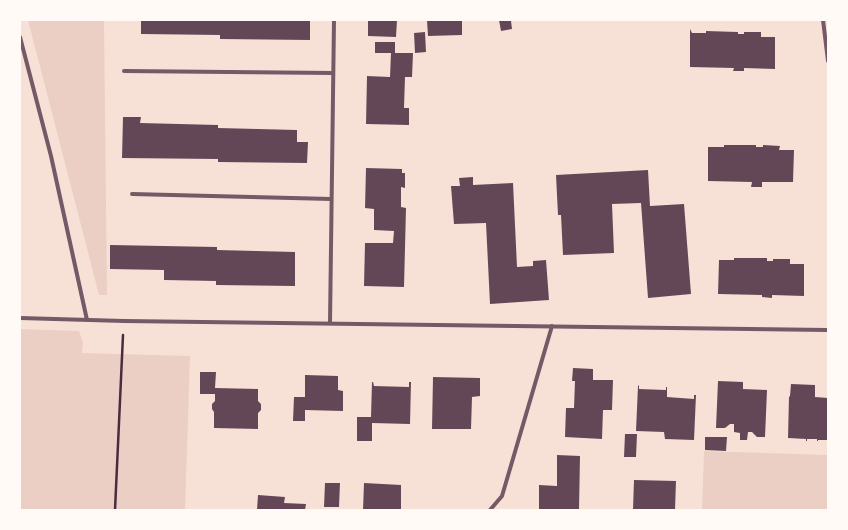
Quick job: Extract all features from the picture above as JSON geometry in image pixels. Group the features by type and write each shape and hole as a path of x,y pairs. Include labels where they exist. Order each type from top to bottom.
{"street":[{"path":"330,323 334,20"},
{"path":"823,20 828,61"},
{"path":"20,37 51,156 87,320"},
{"path":"124,71 333,74"},
{"path":"132,194 331,199"},
{"path":"20,318 124,321 828,330"},
{"path":"490,510 502,496 552,326"}],"path":[{"path":"115,510 124,321"}],"shaded area":[{"path":"28,20 104,20 107,295 99,295"},
{"path":"20,329 79,331 83,342 82,353 190,356 185,510 20,510"},
{"path":"704,451 828,455 828,510 702,510"}],"building":[{"path":"141,20 310,20 310,40 220,39 220,35 141,34"},
{"path":"368,20 397,20 396,37 368,36"},
{"path":"427,20 462,20 462,35 428,36"},
{"path":"499,20 515,21 511,21 512,29 501,31"},
{"path":"690,29 692,33 706,33 706,31 738,32 738,34 744,34 744,32 761,32 761,37 775,37 775,69 744,68 744,71 733,71 734,68 690,67"},
{"path":"425,32 426,52 415,53 414,33"},
{"path":"375,42 395,42 395,53 413,53 412,77 405,77 404,108 409,108 409,125 366,124 367,76 390,77 391,53 375,53"},
{"path":"123,117 141,117 140,123 218,125 218,128 297,130 297,142 308,142 307,163 218,162 218,159 122,158"},
{"path":"724,145 756,145 756,147 763,147 763,145 780,146 779,150 794,150 793,182 762,182 762,187 751,187 752,182 708,181 708,147 724,147"},
{"path":"366,168 402,169 402,173 405,173 405,188 401,187 401,207 406,208 404,287 364,286 365,243 393,243 394,231 374,230 374,209 365,208"},
{"path":"648,170 650,206 684,204 691,294 648,298 641,203 612,204 614,253 563,255 561,215 558,215 556,175"},
{"path":"473,177 473,185 513,183 517,267 533,266 533,261 546,260 549,300 490,304 486,223 454,224 451,186 460,186 459,178"},
{"path":"110,245 217,247 217,250 295,252 295,286 216,285 216,281 164,280 164,270 110,269"},
{"path":"734,258 767,258 767,261 773,261 773,259 790,259 790,264 804,264 804,296 772,295 772,298 762,297 762,295 718,294 719,260 734,260"},
{"path":"573,368 593,369 593,380 613,380 612,410 603,410 602,439 565,437 566,408 574,408 575,381 572,381"},
{"path":"200,372 216,372 215,388 258,389 258,401 261,404 261,410 258,413 258,429 214,428 214,412 212,409 212,404 215,401 215,394 200,394"},
{"path":"305,375 338,376 338,390 343,391 343,411 305,410 305,421 293,421 294,397 305,397"},
{"path":"433,377 480,378 480,396 472,397 471,429 432,429"},
{"path":"718,381 743,382 743,389 767,390 765,437 757,437 752,432 748,432 747,440 740,440 740,433 734,432 734,424 730,424 725,428 716,428"},
{"path":"372,382 374,386 409,387 409,382 411,382 410,424 372,423 372,441 357,441 357,417 371,417"},
{"path":"791,384 815,385 815,397 828,398 828,440 817,441 817,439 807,439 806,441 806,439 788,438 789,397"},
{"path":"639,385 639,389 666,390 667,387 667,397 694,399 694,395 696,395 694,440 665,439 664,432 636,431"},
{"path":"625,434 637,434 636,457 624,457"},
{"path":"705,437 727,437 726,451 705,450"},
{"path":"557,455 580,456 579,510 539,510 539,485 557,486"},
{"path":"634,480 676,481 675,510 633,510"},
{"path":"325,483 340,483 339,507 324,507"},
{"path":"364,483 401,485 401,510 363,510"},
{"path":"258,495 285,497 284,503 306,504 305,510 257,510"}]}
